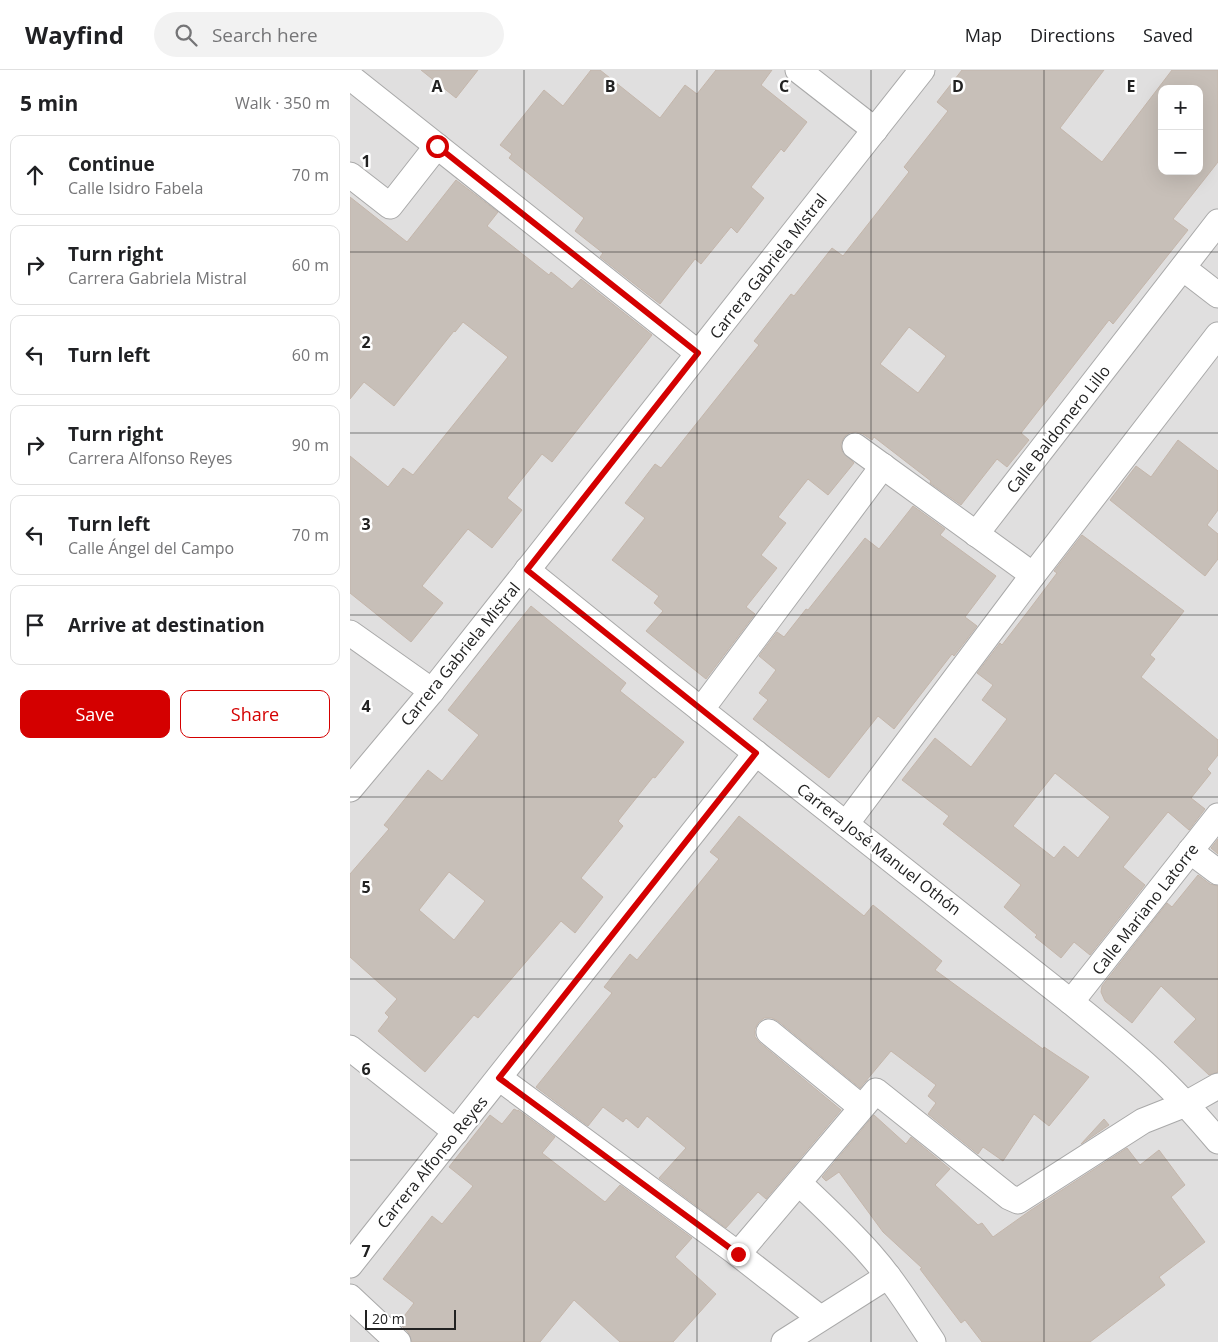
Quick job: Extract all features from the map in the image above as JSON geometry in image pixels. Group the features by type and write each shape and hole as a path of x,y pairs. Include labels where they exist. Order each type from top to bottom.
{"street":[{"path":"798,70 875,130"},
{"name":"Carrera Gabriela Mistral","path":"350,789 432,691 922,70"},
{"path":"350,77 698,353"},
{"path":"350,175 390,206 437,146"},
{"name":"Calle Baldomero Lillo","path":"976,534 1218,222"},
{"path":"1182,268 1218,295"},
{"path":"846,824 1033,575 1218,334"},
{"path":"855,446 1033,575"},
{"path":"700,710 882,466"},
{"name":"Carrera José Manuel Othón","path":"527,570 700,710 1133,1052 1186,1104 1218,1141"},
{"path":"350,633 432,691"},
{"name":"Carrera Alfonso Reyes","path":"350,1265 756,753"},
{"name":"Calle Mariano Latorre","path":"1071,1002 1218,816"},
{"path":"1190,851 1218,872"},
{"path":"769,1032 861,1107"},
{"path":"350,1048 456,1132"},
{"path":"499,1078 738,1254 820,1318"},
{"path":"738,1254 876,1091 1009,1197 1018,1200 1143,1122 1186,1104 1218,1086"},
{"path":"799,1183 847,1228 888,1276 933,1342"},
{"path":"784,1342 888,1276"},
{"path":"350,1297 398,1342"}],"shaded area":[{"path":"350,70 1218,70 1218,1342 350,1342"}],"building":[{"path":"421,70 478,70 456,98"},
{"path":"591,70 600,70 660,118 685,85 697,94 716,70 772,70 761,85 807,122 784,152 781,149 751,187 764,198 737,233 731,227 701,264 695,259 660,304 600,257 603,253 575,231 584,218 509,158 512,154 500,145 544,90 563,106"},
{"path":"962,70 1104,70 1060,128 1102,162 1158,88 1158,175 1203,175 1203,85 1161,85 1172,70 1218,70 1218,162 1173,219 1188,230 1113,324 1109,320 1021,433 1029,440 1007,467 997,459 961,505 930,483 931,481 874,437 872,440 856,432 849,433 844,437 841,444 842,451 854,463 828,495 808,479 778,517 786,523 761,555 777,568 746,607 755,614 706,679 646,631 663,611 654,603 659,596 612,560 645,518 625,503 655,464 661,468 759,345 754,341 791,294 794,296 832,248 843,256 909,172 904,167 948,111 937,102","holes":["909,327 946,356 918,393 880,364"]},
{"path":"456,180 498,212 487,226 549,275 551,272 572,289 581,279 652,335 552,462 542,454 507,498 522,510 492,548 468,529 422,586 443,603 411,642 350,593 350,456 388,487 403,468 413,475 508,357 463,322 394,406 364,382 350,399 350,197 407,242"},
{"path":"1178,440 1218,471 1218,510 1207,525 1218,534 1218,559 1205,576 1110,500 1136,466 1151,477"},
{"path":"913,506 945,529 940,535 996,576 965,617 977,626 954,656 952,654 894,729 878,716 829,778 753,719 768,700 759,693 776,670 759,656 777,632 784,637 865,538 879,549"},
{"path":"1082,535 1184,611 1150,655 1155,659 1141,677 1218,740 1218,755 1207,769 1211,773 1191,798 1205,809 1189,830 1168,812 1123,867 1145,885 1090,955 1074,942 1061,958 1035,937 1037,935 1004,907 1021,885 943,824 949,816 902,780 935,738 971,767 1007,719 982,700 993,685 977,673 1000,643 1002,645 1057,573 1054,571","holes":["1055,773 1110,817 1078,858 1064,846 1054,858 1013,826"]},
{"path":"531,606 626,683 620,691 684,742 618,821 623,826 581,878 603,897 575,933 561,921 478,1018 474,1015 425,1072 378,1031 389,1017 385,1013 397,999 350,957 350,874 389,829 384,825 428,770 442,781 479,735 448,710","holes":["449,872 485,901 454,940 419,910"]},
{"path":"739,816 864,916 873,905 942,961 935,970 1043,1049 1044,1047 1089,1077 1049,1126 1034,1114 1003,1161 983,1147 978,1154 928,1114 936,1103 928,1096 936,1085 891,1051 860,1088 778,1021 772,1018 764,1018 755,1029 755,1037 760,1043 841,1110 766,1199 758,1192 726,1228 659,1178 686,1148 647,1116 638,1128 626,1118 623,1122 603,1107 588,1126 536,1087 612,993 604,987 630,954 637,960 719,859 710,852"},
{"path":"1218,839 1218,854 1211,848"},
{"path":"1198,875 1210,884 1218,886 1218,1072 1209,1075 1174,1042 1196,1019 1161,986 1132,1023 1105,1001 1101,992 1102,986 1167,903 1172,907"},
{"path":"514,1109 555,1137 542,1153 605,1202 620,1185 692,1238 675,1257 716,1294 673,1342 620,1342 574,1300 540,1342 412,1342 408,1332 399,1323 414,1303 383,1279 432,1216 442,1224 473,1186 449,1167 490,1115 502,1124"},
{"path":"874,1115 906,1144 911,1137 950,1169 935,1185 978,1225 982,1223 993,1237 1127,1148 1140,1165 1159,1150 1185,1185 1171,1197 1205,1242 1159,1277 1165,1285 1090,1342 982,1342 965,1320 961,1323 920,1269 922,1268 883,1232 839,1172 826,1181 822,1177"},
{"path":"1104,1119 1109,1125 1081,1144"}],"route":[{"path":"437,146 698,353 527,570 756,753 499,1078 738,1254"}]}
